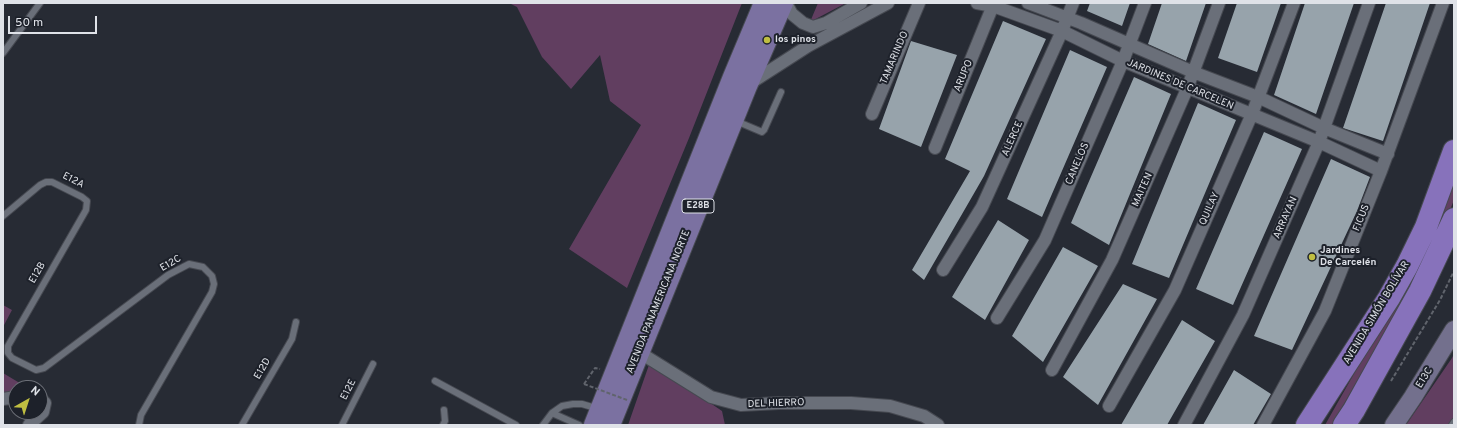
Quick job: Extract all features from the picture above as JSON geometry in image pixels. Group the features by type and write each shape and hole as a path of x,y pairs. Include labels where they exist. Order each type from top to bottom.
{"highway":[{"name":"AVENIDA SIMÓN BOLÍVAR","path":"1307,425 1385,304 1407,266 1426,227 1454,151"},
{"path":"1344,425 1354,410 1420,291 1454,219"}],"main road":[{"name":"AVENIDA PANAMERICANA NORTE","path":"601,420 626,385 633,349 733,77 764,3"},
{"name":"AVENIDA PANAMERICANA NORTE","path":"633,349 747,86 785,3"}],"street":[{"path":"785,3 792,14 803,23 813,27 826,23 861,3"},
{"path":"747,86 808,46 888,3"},
{"name":"TAMARINDO","path":"872,114 919,3"},
{"name":"JARDINES DE CARCELEN","path":"977,3 993,5 1062,31 1123,61 1187,89 1252,114 1382,170"},
{"name":"JARDINES DE CARCELEN","path":"1028,3 1067,18 1193,72 1258,97 1324,128 1388,154"},
{"name":"ALERCE","path":"943,270 982,207 1062,31 1073,3"},
{"name":"CANELOS","path":"998,318 1045,240 1123,61 1145,3"},
{"name":"MAITEN","path":"1052,370 1112,260 1187,89 1219,3"},
{"name":"QUILAY","path":"1109,406 1175,290 1252,114 1294,3"},
{"name":"ARRAYAN","path":"1184,425 1243,314 1319,142 1369,3"},
{"name":"FICUS","path":"1263,425 1325,311 1382,170 1443,3"},
{"name":"ARUPO","path":"935,148 993,5"},
{"name":"E13C","path":"1394,425 1454,330"},
{"name":"DEL HIERRO","path":"633,349 711,397 741,405 851,403 890,406 924,416 938,425"}],"lane":[{"path":"3,53 40,3"},
{"path":"733,120 762,132 781,92"},
{"name":"E12A","path":"3,216 40,185 46,182 52,182 82,197 87,201 86,210"},
{"name":"E12B","path":"8,346 86,210"},
{"name":"E12C","path":"8,346 8,353 12,358 36,370 44,368 168,276 189,264 203,267 212,276 214,284 212,292 141,415 140,425"},
{"name":"E12D","path":"242,425 292,339 296,322"},
{"name":"E12E","path":"342,425 373,364"},
{"path":"435,381 516,425"},
{"path":"543,425 552,413 562,406 573,404 582,404 601,420"},
{"path":"443,425 445,421 444,410"},
{"path":"552,413 579,425"}],"path":[{"path":"1388,385 1440,300 1454,271"},
{"path":"595,368 584,384 628,400"}],"shaded area":[{"path":"509,3 742,3 689,138 627,288 569,249 641,125 610,101 600,55 571,89 542,57 517,7"},
{"path":"818,3 846,3 810,22"},
{"path":"1454,179 1454,200 1429,262 1369,360 1332,425 1325,425 1364,356"},
{"path":"3,305 12,310 3,327"},
{"path":"1454,354 1454,425 1406,425 1452,358"},
{"path":"650,362 722,411 725,425 628,425"},
{"path":"3,373 15,380 8,380 8,397 3,399"}],"building":[{"path":"1090,3 1130,3 1122,26 1087,11"},
{"path":"1162,3 1206,3 1186,61 1148,44"},
{"path":"1237,3 1281,3 1257,72 1218,58"},
{"path":"1305,3 1354,3 1316,114 1274,95"},
{"path":"1386,3 1430,3 1383,141 1343,128"},
{"path":"1003,21 1046,39 984,176 924,280 912,270 970,171 945,159"},
{"path":"911,41 957,55 921,147 879,129"},
{"path":"1070,50 1107,67 1042,217 1007,199"},
{"path":"1134,77 1171,94 1109,245 1071,223"},
{"path":"1198,103 1236,120 1169,278 1132,264"},
{"path":"1264,132 1302,149 1233,305 1196,289"},
{"name":"Jardines De Carcelén","path":"1331,159 1370,177 1357,211 1292,350 1254,336"},
{"path":"998,220 1029,240 985,320 952,297"},
{"path":"1063,247 1098,266 1043,362 1012,336"},
{"path":"1123,284 1157,299 1098,405 1063,377"},
{"path":"1182,320 1215,341 1167,425 1121,425"},
{"path":"1234,370 1271,394 1253,425 1203,425"}],"place":[{"name":"los pinos","path":"767,40"},
{"name":"Jardines De Carcelén","path":"1312,257"}]}
